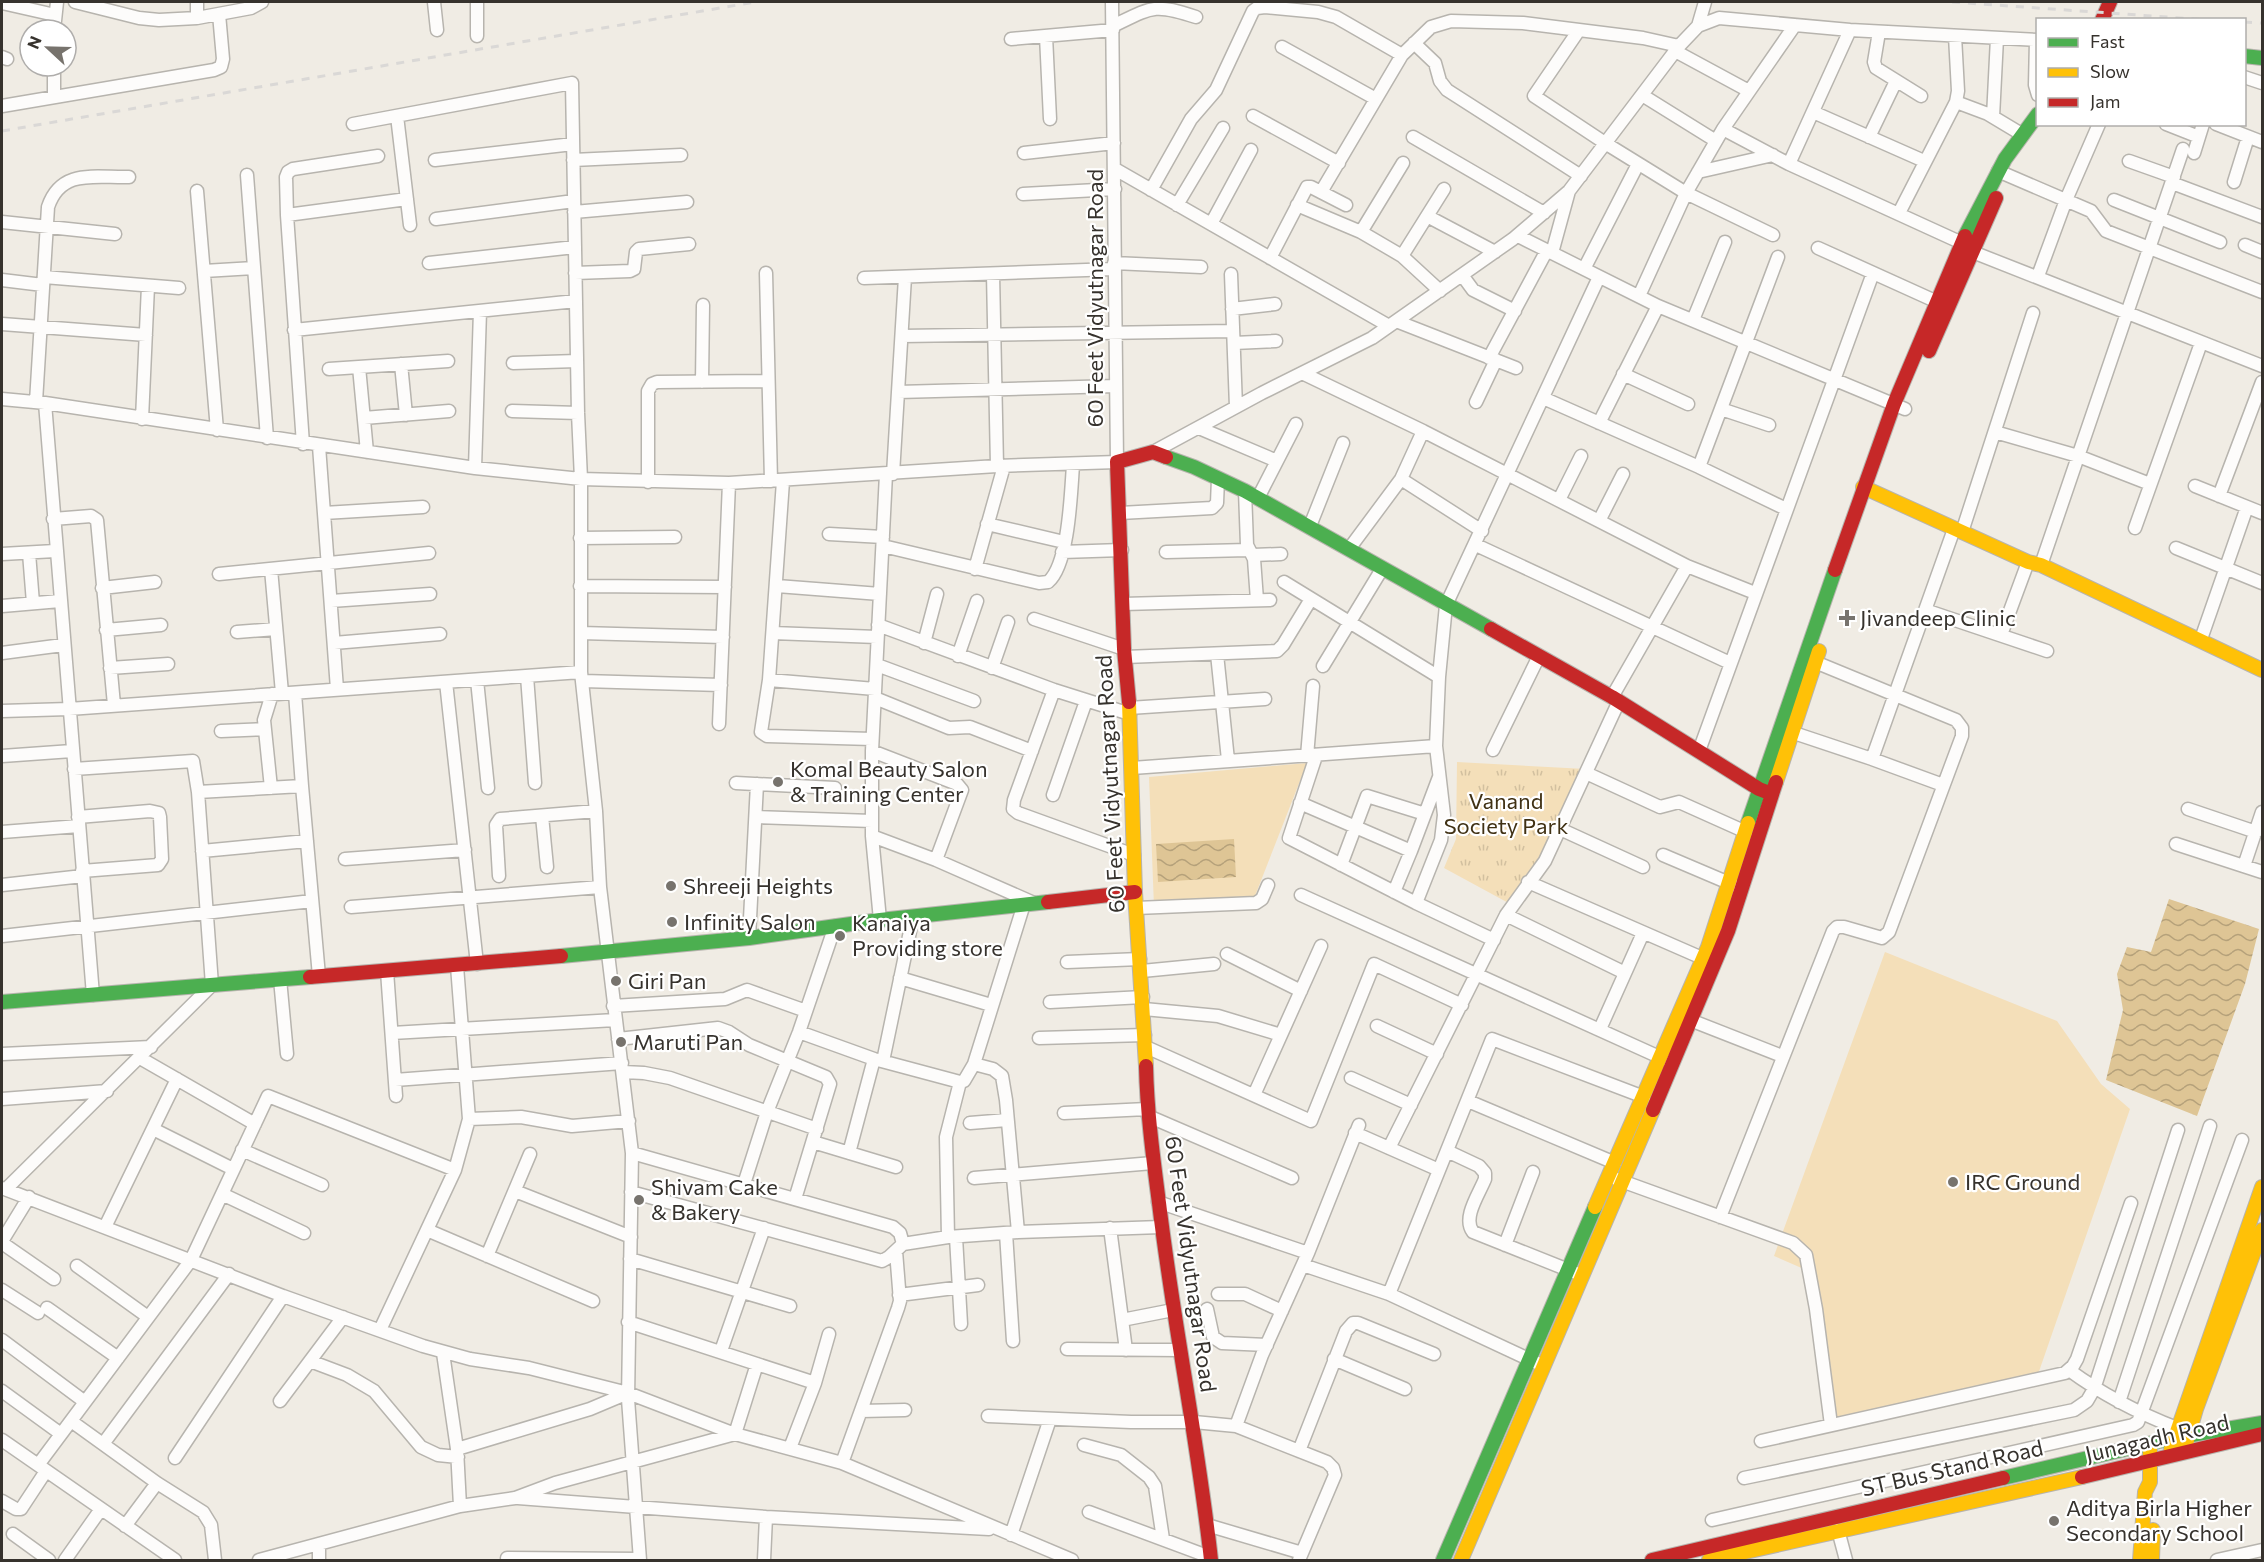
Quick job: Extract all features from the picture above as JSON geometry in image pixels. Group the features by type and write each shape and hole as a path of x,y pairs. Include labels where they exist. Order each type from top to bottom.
{"street":[{"path":"55,18 57,2"},
{"path":"75,2 139,18 159,20 197,18 251,8 262,2"},
{"path":"197,2 197,18"},
{"path":"434,2 437,30"},
{"path":"477,2 477,36"},
{"name":"60 Feet Vidyutnagar Road","path":"1112,2 1117,462 1125,653 1130,711 1135,892 1146,1041 1147,1112 1173,1310 1194,1422 1210,1559"},
{"path":"2,399 475,468 581,479 729,483 1000,466 1117,462 1153,452 1372,338 1518,236 1569,191 1581,176 1677,49 1698,26 1705,2"},
{"path":"2103,18 2110,2"},
{"path":"2,3 55,15"},
{"path":"1011,39 1113,28 1143,11 1158,7 1196,17"},
{"path":"1151,190 1191,119 1216,90 1253,10 1265,7 1326,14 1343,20 1402,55"},
{"path":"2,106 214,70 220,67 223,59 219,14"},
{"path":"1698,26 1719,18 1850,30 2036,40"},
{"path":"1321,192 1402,55 1431,27 1446,21 1523,23 1643,38 1677,49 1749,91"},
{"path":"1639,296 1698,171 1723,129 1795,25"},
{"path":"1579,30 1534,96 1686,193 1773,235"},
{"path":"1789,164 1850,30"},
{"path":"1879,32 1874,66 1878,71 1921,96"},
{"path":"1046,36 1050,119"},
{"path":"1899,213 1956,102 1958,91 1954,36"},
{"path":"1993,117 1998,38"},
{"path":"1414,43 1435,63 1440,81 1447,90 1581,176"},
{"path":"1282,47 1376,99"},
{"path":"2246,56 2262,58"},
{"path":"2036,62 2036,90"},
{"path":"54,78 54,97"},
{"path":"2246,78 2262,83"},
{"path":"1869,137 1896,81"},
{"path":"353,124 572,83 581,479 582,676 596,811 600,887 632,1153 628,1393 640,1559 507,1558"},
{"path":"1642,95 1716,141"},
{"path":"1956,102 1993,117 2023,135"},
{"path":"1813,112 1924,161"},
{"path":"397,116 410,225"},
{"path":"1253,116 1339,163"},
{"path":"1461,1560 1600,1235 1616,1179 1709,961 1867,489 1899,406 1965,247 2023,135 2036,116"},
{"path":"2003,173 2041,126"},
{"path":"2038,276 2066,200 2098,126"},
{"path":"2001,635 2034,564 2078,456 2173,180 2201,131 2176,126"},
{"path":"2221,126 2262,142"},
{"path":"1177,205 1223,128"},
{"path":"1723,129 1789,164 1899,213 1965,247 2127,314 2262,366"},
{"path":"1413,137 1544,213"},
{"path":"2234,182 2248,137"},
{"path":"1024,153 1114,143"},
{"path":"435,160 573,144"},
{"path":"1211,224 1251,150"},
{"path":"573,160 681,155"},
{"path":"1698,171 1773,155"},
{"path":"303,444 286,177 290,170 378,156"},
{"path":"2129,161 2262,217"},
{"path":"1361,232 1403,163"},
{"path":"1584,269 1638,164"},
{"path":"1115,169 1270,258 1392,324 1516,368"},
{"path":"2003,173 2091,211 2106,231 2262,292"},
{"path":"247,175 267,438"},
{"path":"93,995 53,519 40,403 40,326 51,199 63,183 71,178 129,177"},
{"path":"1270,258 1307,187 1346,205"},
{"path":"1023,194 1115,189"},
{"path":"1402,256 1444,189"},
{"path":"197,191 217,430"},
{"path":"1476,402 1515,311 1550,252 1569,191"},
{"path":"287,215 407,199"},
{"path":"2114,200 2220,242"},
{"path":"436,219 574,207 687,202"},
{"path":"1297,205 1361,232 1402,256 1440,291"},
{"path":"1427,216 1495,252"},
{"path":"2,222 115,234"},
{"path":"1518,236 1658,306 1899,406"},
{"path":"1693,320 1725,242"},
{"path":"575,273 630,271 634,269 636,252 639,249 689,244"},
{"path":"2246,245 2262,252"},
{"path":"429,263 575,248"},
{"path":"1818,248 1942,305"},
{"path":"1699,467 1778,257"},
{"path":"864,278 993,274 1114,266 1201,267"},
{"path":"204,271 254,268"},
{"path":"766,273 768,381 777,481 777,586 769,680 760,728 763,734 872,745 957,784 962,790 936,860"},
{"path":"1699,751 1873,273"},
{"path":"975,568 1000,466 995,390 993,274"},
{"path":"1231,274 1236,407"},
{"path":"1462,275 1473,290 1515,311"},
{"path":"880,920 872,836 872,745 883,541 898,392 905,277"},
{"path":"1416,903 1441,840 1444,815 1436,746 1439,677 1446,605 1476,545 1599,277"},
{"path":"2,280 179,288"},
{"path":"142,419 148,286"},
{"path":"294,330 576,301"},
{"path":"1233,309 1275,304"},
{"path":"702,382 704,305"},
{"path":"1599,423 1658,306"},
{"path":"475,468 480,311"},
{"path":"1872,759 1925,610 1995,432 2033,313"},
{"path":"2,324 146,335"},
{"path":"902,336 1116,332 1275,340"},
{"path":"2135,528 2201,343"},
{"path":"329,369 448,361"},
{"path":"513,363 577,361"},
{"path":"401,364 406,415"},
{"path":"359,367 367,452"},
{"path":"1302,373 1423,431 1687,566 1755,593"},
{"path":"1623,374 1688,404"},
{"path":"648,482 649,388 657,382 768,381"},
{"path":"2219,496 2262,382"},
{"path":"898,392 1116,386"},
{"path":"1543,398 1786,508"},
{"path":"1721,409 1769,425"},
{"path":"364,418 449,411"},
{"path":"513,411 578,413"},
{"path":"1258,498 1296,424"},
{"path":"1199,428 1277,461"},
{"path":"1349,549 1401,479 1423,431"},
{"path":"1995,432 2078,456 2150,484"},
{"path":"1310,526 1343,443"},
{"path":"319,446 337,689"},
{"path":"1153,452 1218,478 1310,526 1382,569 1616,699 1766,791"},
{"path":"1559,500 1581,456"},
{"path":"829,534 883,541 975,568 1039,583 1048,582 1054,575 1069,519 1073,465"},
{"path":"1599,521 1623,474"},
{"path":"1120,513 1212,508 1217,503 1218,478"},
{"path":"1401,479 1482,531"},
{"path":"720,724 729,483"},
{"path":"2195,486 2262,513"},
{"path":"1867,489 2201,639 2262,670"},
{"path":"1245,491 1257,600"},
{"path":"324,513 423,507"},
{"path":"2201,639 2247,507"},
{"path":"53,519 95,517 97,520 114,705"},
{"path":"987,524 1063,547 1122,550"},
{"path":"580,538 675,537"},
{"path":"1476,545 1730,663"},
{"path":"2176,548 2262,583"},
{"path":"2,554 55,551"},
{"path":"1166,552 1281,554"},
{"path":"29,553 33,603"},
{"path":"219,574 429,553"},
{"path":"1389,1148 1506,915 1545,861 1586,773 1616,699 1652,627 1687,566"},
{"path":"271,569 276,629 277,694 264,716 271,788"},
{"path":"1323,666 1382,569"},
{"path":"102,588 155,582"},
{"path":"1284,582 1439,677"},
{"path":"580,586 725,587"},
{"path":"777,586 880,594"},
{"path":"1736,886 1746,832 1791,732 1815,662 1832,592"},
{"path":"331,601 430,594"},
{"path":"924,643 937,594"},
{"path":"1034,619 1125,653 1274,652 1280,650 1311,599"},
{"path":"1123,604 1270,600"},
{"path":"2,606 60,601"},
{"path":"958,656 977,601"},
{"path":"1925,610 2048,651"},
{"path":"992,668 1008,622"},
{"path":"106,630 161,625"},
{"path":"237,632 276,629"},
{"path":"773,633 878,631 924,643 1086,701 1130,711 1222,701 1265,699"},
{"path":"334,643 440,633"},
{"path":"581,633 723,637"},
{"path":"2,652 63,645"},
{"path":"1217,654 1228,760"},
{"path":"1493,750 1539,656"},
{"path":"1720,1217 1834,928 1844,927 1882,938 1889,932 1962,736 1960,724 1956,720 1815,662"},
{"path":"110,668 168,664"},
{"path":"877,665 974,701"},
{"path":"2,711 69,709 527,676 582,676 721,685"},
{"path":"527,676 535,783"},
{"path":"477,680 488,788"},
{"path":"769,680 875,693 949,728 970,727 1032,752"},
{"path":"446,682 477,964"},
{"path":"1312,686 1311,756 1300,803 1288,838 1494,940"},
{"path":"1054,690 1013,803 1015,811 1134,855"},
{"path":"296,693 319,976"},
{"path":"1053,795 1086,701"},
{"path":"220,731 265,729"},
{"path":"1791,732 1943,785"},
{"path":"1132,768 1436,746"},
{"path":"2,756 72,751"},
{"path":"74,769 190,760 195,763 212,986 140,1059 4,1189 283,1296 443,1353 529,1368 628,1393 735,1434 842,1463 1072,1560"},
{"path":"1586,773 1660,807 1679,802 1746,832"},
{"path":"1394,892 1440,776"},
{"path":"736,783 835,788"},
{"path":"750,938 757,784"},
{"path":"198,792 302,786"},
{"path":"1341,865 1367,796 1425,814"},
{"path":"1300,803 1411,851"},
{"path":"2188,809 2256,832"},
{"path":"2,832 150,811 159,813 162,859 158,866 2,885"},
{"path":"499,876 497,821 596,811"},
{"path":"2244,866 2262,812"},
{"path":"542,816 547,867"},
{"path":"756,818 872,821"},
{"path":"1560,829 1643,867"},
{"path":"872,836 936,860 1029,903"},
{"path":"202,851 307,841"},
{"path":"2176,844 2262,872"},
{"path":"345,859 465,850"},
{"path":"1663,855 1736,886"},
{"path":"1528,882 1709,961"},
{"path":"1136,908 1256,903 1262,899 1268,885"},
{"path":"351,907 600,887"},
{"path":"2,1002 457,966 750,938 880,920 1135,892"},
{"path":"1301,895 1667,1060"},
{"path":"2,936 312,901"},
{"path":"961,1324 960,1288 952,1237 946,1137 960,1082 967,1077 974,1064 991,1005 1029,903"},
{"path":"1506,915 1625,973"},
{"path":"849,1153 878,1060 900,978 913,917"},
{"path":"744,1184 766,1112 799,1032 835,926"},
{"path":"1600,1029 1643,933"},
{"path":"1254,1095 1321,946"},
{"path":"1227,954 1301,991"},
{"path":"1067,962 1141,965 1214,964"},
{"path":"1039,1038 1146,1041 1311,1121 1374,964 1462,1005"},
{"path":"380,1330 455,1170 469,1119 457,966"},
{"path":"387,971 396,1096"},
{"path":"900,978 991,1005"},
{"path":"280,979 287,1054"},
{"path":"613,1006 725,999 747,990 806,1011"},
{"path":"1050,1002 1143,1003 1218,1016 1281,1035"},
{"path":"1685,1018 1782,1056"},
{"path":"392,1033 615,1020"},
{"path":"1377,1026 1437,1054"},
{"path":"618,1039 718,1028 829,1080 830,1084 795,1199"},
{"path":"799,1032 878,1060 960,1082"},
{"path":"1389,1294 1492,1039 1644,1097"},
{"path":"2,1054 151,1047"},
{"path":"140,1059 255,1124"},
{"path":"1443,1560 1586,1229 1616,1179 1615,1163 1644,1097 1667,1060"},
{"path":"974,1064 993,1069 1002,1076 1013,1175 1013,1341"},
{"path":"395,1080 622,1068 670,1078 816,1129"},
{"path":"1351,1078 1411,1105"},
{"path":"105,1227 177,1079"},
{"path":"2,1099 107,1090"},
{"path":"2,1501 16,1509 21,1509 61,1434 191,1260 268,1096 455,1170"},
{"path":"1468,1101 1615,1163"},
{"path":"1065,1113 1147,1112 1292,1178"},
{"path":"469,1119 521,1117 572,1126 629,1121"},
{"path":"970,1123 1007,1120"},
{"path":"2119,1402 2210,1126"},
{"path":"153,1129 233,1169"},
{"path":"1236,1426 1267,1345 1306,1259 1357,1129 1389,1148 1439,1170"},
{"path":"1744,1478 2073,1410 2087,1401 2094,1389 2178,1130"},
{"path":"1712,1520 2133,1425 2138,1422 2242,1140"},
{"path":"813,1142 896,1167"},
{"path":"243,1150 322,1185"},
{"path":"1447,1151 1483,1169 1485,1179 1469,1218 1470,1228 1476,1234 1582,1276"},
{"path":"632,1153 893,1227 900,1233 898,1308 842,1463"},
{"path":"487,1256 530,1154"},
{"path":"974,1178 1153,1163"},
{"path":"1505,1245 1533,1172"},
{"path":"1616,1179 1794,1243 1806,1255 1816,1310 1831,1425"},
{"path":"2184,1452 2179,1433 2262,1187"},
{"path":"515,1191 631,1237"},
{"path":"631,1192 878,1260 886,1260 900,1247 952,1237 1012,1232 1161,1227"},
{"path":"222,1194 304,1233"},
{"path":"29,1197 2,1242 54,1279"},
{"path":"1158,1202 1306,1259 1389,1294 1544,1366"},
{"path":"1761,1441 2069,1370 2077,1359 2131,1203"},
{"path":"721,1351 764,1228"},
{"path":"1110,1228 1126,1350"},
{"path":"1586,1229 1600,1235"},
{"path":"427,1230 593,1301"},
{"path":"2243,1242 2262,1235"},
{"path":"2170,1456 2262,1235"},
{"path":"630,1259 790,1306"},
{"path":"77,1266 148,1317"},
{"path":"103,1444 229,1274"},
{"path":"900,1295 978,1285"},
{"path":"2,1290 43,1310 118,1358"},
{"path":"1218,1294 1245,1294 1282,1311"},
{"path":"175,1458 283,1296"},
{"path":"1207,1309 1213,1337 1216,1341 1267,1345"},
{"path":"1122,1320 1173,1310"},
{"path":"280,1401 343,1317"},
{"path":"628,1322 815,1383"},
{"path":"1299,1451 1334,1359 1346,1331 1353,1323 1434,1354"},
{"path":"790,1448 815,1383 828,1334"},
{"path":"2,1340 85,1402"},
{"path":"1067,1349 1180,1350"},
{"path":"443,1353 457,1453 460,1506"},
{"path":"1334,1359 1405,1389"},
{"path":"310,1361 347,1375 374,1391 421,1447 438,1455 457,1453 590,1409 628,1393"},
{"path":"735,1434 757,1364"},
{"path":"2069,1370 2094,1389 2179,1433"},
{"path":"2,1391 61,1434"},
{"path":"861,1411 905,1410"},
{"path":"988,1416 1194,1422 1236,1426 1327,1462 1333,1468 1335,1475 1300,1557 1207,1525"},
{"path":"1011,1535 1050,1419"},
{"path":"71,1421 157,1483 203,1512 208,1517 215,1560"},
{"name":"ST Bus Stand Road","path":"1652,1560 2150,1444 2179,1433 2262,1423"},
{"path":"265,1560 460,1506 515,1498 555,1483 735,1434"},
{"name":"Junagadh Road","path":"1709,1560 2150,1462 2262,1434"},
{"path":"2,1440 174,1560"},
{"path":"2150,1444 2150,1482 2155,1493 2152,1560"},
{"path":"1084,1445 1121,1455 1149,1477 1155,1486 1163,1539"},
{"path":"1973,1461 1976,1484"},
{"path":"2140,1560 2145,1492 2150,1482"},
{"path":"125,1526 157,1483"},
{"path":"515,1498 766,1517 999,1530"},
{"path":"65,1560 101,1509"},
{"path":"1089,1512 1210,1559"},
{"path":"764,1560 766,1517"},
{"path":"1838,1530 1846,1560"},
{"path":"13,1534 49,1560"},
{"path":"319,1544 319,1560"},
{"path":"2217,1560 2262,1550"}],"green space":[{"name":"Vanand Society Park","path":"1457,762 1586,769 1514,906 1444,868 1456,839"},
{"path":"1307,763 1253,901 1154,907 1149,777"},
{"name":"IRC Ground","path":"1885,952 2057,1021 2101,1084 2130,1109 2035,1383 1835,1427 1813,1273 1774,1256"}],"water":[{"path":"1234,839 1236,877 1158,882 1156,844"},
{"path":"2169,899 2259,929 2245,984 2197,1116 2106,1080 2123,1010 2117,974 2127,947 2151,952"}],"railway":[{"path":"2,131 755,2"},
{"path":"1952,2 2180,18"},
{"path":"2246,22 2262,23"}],"traffic: fast":[{"path":"2246,56 2262,58"},
{"path":"1965,236 2005,159 2036,117"},
{"path":"1166,457 1194,467 1245,491 1491,629"},
{"path":"1748,823 1835,570"},
{"path":"561,956 749,938 880,920 1048,902"},
{"path":"2,1002 310,977"},
{"path":"1443,1560 1595,1207"},
{"path":"2003,1478 2173,1438 2262,1423"}],"traffic: slow":[{"path":"1863,487 2028,562 2041,565 2262,670"},
{"path":"1776,782 1819,651"},
{"path":"1129,702 1135,892 1146,1066"},
{"path":"1595,1207 1708,947 1748,823"},
{"path":"1461,1560 1653,1110"},
{"path":"2171,1449 2262,1187"},
{"path":"2185,1447 2196,1409 2262,1230"},
{"path":"2140,1560 2145,1492 2150,1482 2150,1449"},
{"path":"1709,1560 2082,1477"},
{"path":"2152,1560 2153,1530"}],"traffic: jam":[{"path":"2103,18 2110,2"},
{"path":"1929,351 1996,198"},
{"path":"1835,570 1894,404 1965,236"},
{"path":"1129,702 1124,649 1117,462 1153,452 1166,457"},
{"path":"1491,629 1612,697 1759,789 1772,794"},
{"path":"1653,1110 1728,931 1776,782"},
{"path":"1048,902 1135,892"},
{"path":"310,977 561,956"},
{"path":"1146,1066 1151,1134 1165,1248 1211,1560"},
{"path":"2082,1477 2262,1434"},
{"path":"1652,1560 2003,1478"}],"place":[{"name":"Jivandeep Clinic","path":"1847,618"},
{"name":"Komal Beauty Salon & Training Center","path":"778,782"},
{"name":"Shreeji Heights","path":"671,886"},
{"name":"Infinity Salon","path":"672,922"},
{"name":"Kanaiya Providing store","path":"840,936"},
{"name":"Giri Pan","path":"616,981"},
{"name":"Maruti Pan","path":"621,1042"},
{"name":"IRC Ground","path":"1953,1182"},
{"name":"Shivam Cake & Bakery","path":"639,1200"},
{"name":"Aditya Birla Higher Secondary School","path":"2054,1521"}]}
